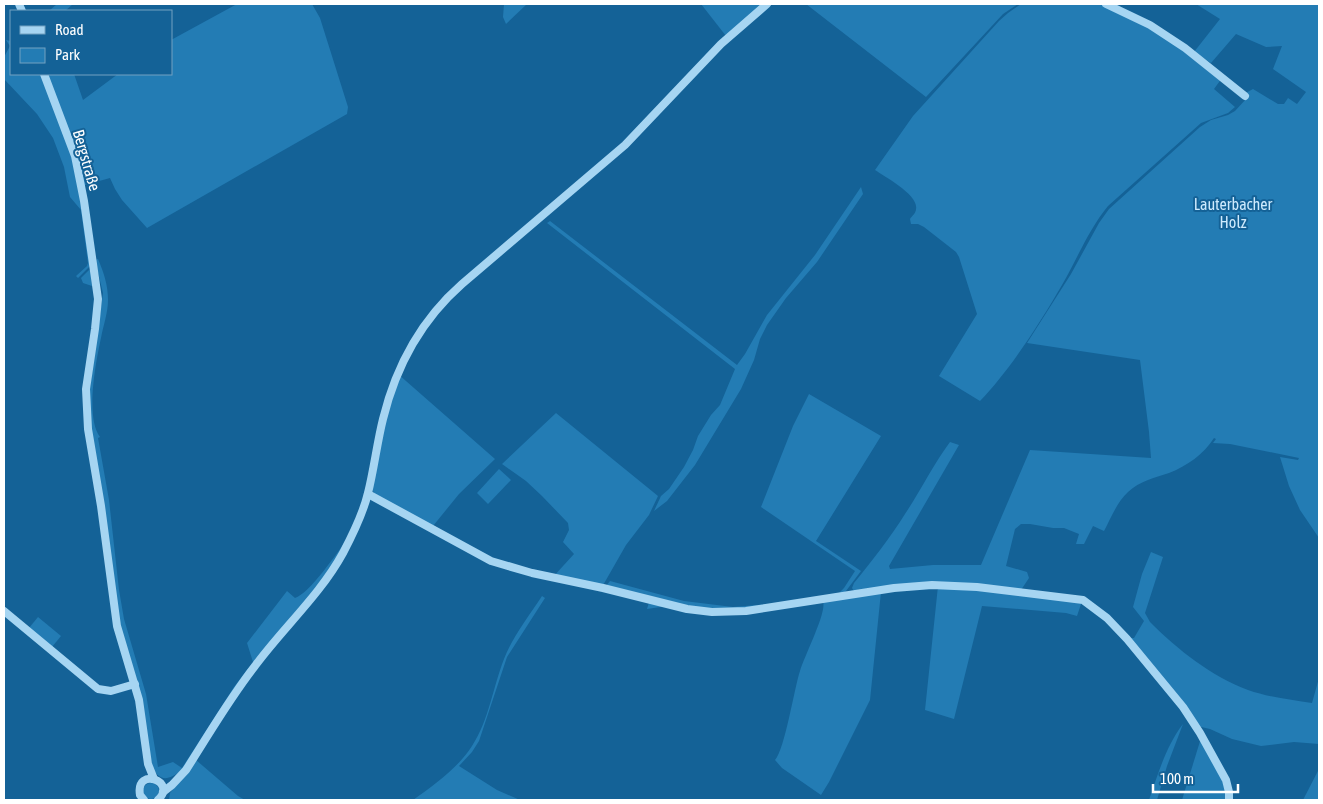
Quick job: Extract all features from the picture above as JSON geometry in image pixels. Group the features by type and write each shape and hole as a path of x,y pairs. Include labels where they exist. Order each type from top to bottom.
{"street":[{"path":"162,797 186,770 253,667 320,589 333,570 353,532 368,494 383,419 401,363 413,342 442,303 625,145 721,44 767,4"},
{"path":"1106,4 1150,25 1185,48 1245,96"},
{"name":"Bergstraße","path":"44,75 78,170 92,256 98,299 86,389 88,429 101,506 117,626 139,700 148,764"},
{"path":"368,494 490,561 532,573 694,610 712,612 746,611 894,588 932,585 977,587 1084,600 1107,618 1127,639 1183,707 1226,780 1229,800"},
{"path":"4,611 98,689 111,691 135,684"},
{"path":"148,764 163,787 162,797"},
{"path":"134,800 143,798 140,785 145,780 148,764"},
{"path":"145,780 178,778"}],"green space":[{"path":"57,4 73,4 66,10 50,10"},
{"path":"237,4 312,4 320,18 348,107 347,114 147,228 122,200 110,178 85,185 81,192 90,266 78,278 76,276 88,263 81,210 70,197 64,167 53,138 37,114 4,79 4,57 10,46 10,75 74,75 83,100 117,75 172,75 172,39"},
{"path":"504,4 527,4 506,24 503,17"},
{"path":"701,4 765,4 726,36"},
{"path":"806,4 1018,4 1003,14 926,97"},
{"path":"1021,4 1104,4 1157,31 1222,78 1214,89 1235,107 1228,113 1201,123 1108,206 1089,234 1062,285 1034,330 1013,361 980,401 939,376 977,314 959,257 956,252 924,227 918,224 911,224 910,219 916,209 916,204 912,198 907,192 875,170 913,116 999,21"},
{"name":"Lauterbacher Holz","path":"1196,4 1319,4 1319,538 1300,510 1289,486 1280,457 1298,460 1299,458 1230,444 1213,443 1216,439 1214,438 1189,463 1169,473 1142,482 1128,492 1114,510 1104,531 1093,526 1084,544 1076,544 1079,534 1064,528 1021,524 1015,529 1006,566 1027,572 1029,578 1021,590 975,585 854,591 852,588 854,583 893,532 950,442 959,445 889,566 890,569 933,565 981,565 1030,450 1151,458 1140,360 1027,343 1071,274 1099,223 1109,209 1200,127 1211,120 1235,111 1246,99 1244,94 1253,89 1278,104 1284,104 1288,98 1297,104 1306,92 1273,69 1282,46 1266,47 1236,34 1211,63 1194,52 1220,19"},
{"path":"861,187 863,194 817,262 786,298 767,325 741,389 695,465 667,501 654,511 661,496 669,489 684,467 698,436 711,415 720,405 735,369 547,223 550,221 737,365 767,315 815,255"},
{"path":"98,259 105,279 108,300 93,389 93,416 100,437 98,438 109,500 124,619 146,694 158,767 173,762 182,768 234,687 253,662 247,643 287,591 295,598 308,589 347,539 338,557 181,771 169,778 162,778 153,768 120,627 91,431 89,395 103,293 95,260"},
{"path":"89,270 91,271 92,286 83,283 81,278"},
{"path":"398,374 495,459 459,494 433,526 375,495 371,487 386,414"},
{"path":"809,394 881,436 816,541 861,571 843,595 742,610 667,606 647,609 650,599 606,586 610,581 684,601 733,607 772,604 839,593 855,571 761,507 793,426"},
{"path":"556,413 658,496 649,515 626,545 602,587 553,577 574,554 563,542 569,530 568,523 526,481 502,464"},
{"path":"499,469 511,480 488,504 477,493"},
{"path":"1151,552 1163,557 1145,613 1150,622 1208,670 1248,690 1312,703 1319,678 1319,744 1294,742 1261,746 1232,739 1210,729 1197,726 1130,638 1134,638 1144,621 1133,607 1142,574"},
{"path":"938,586 1082,601 1077,616 1066,613 982,606 954,719 925,710"},
{"path":"881,592 870,700 821,795 782,768 775,760 779,754 786,732 800,671 819,625 823,602"},
{"path":"542,596 545,598 507,657 479,741 459,766 497,790 520,800 413,800 453,769 472,746 483,725 508,651"},
{"path":"38,617 61,636 52,647 29,628"},
{"path":"1183,724 1167,766 1157,800 1149,800 1167,751"},
{"path":"1201,738 1219,769 1228,800 1182,800"},
{"path":"196,760 245,800 169,800 170,793"},
{"path":"1319,769 1319,800 1303,800"},
{"path":"151,783 157,785 159,791 157,797 151,799 145,797 143,791 145,785"}]}
